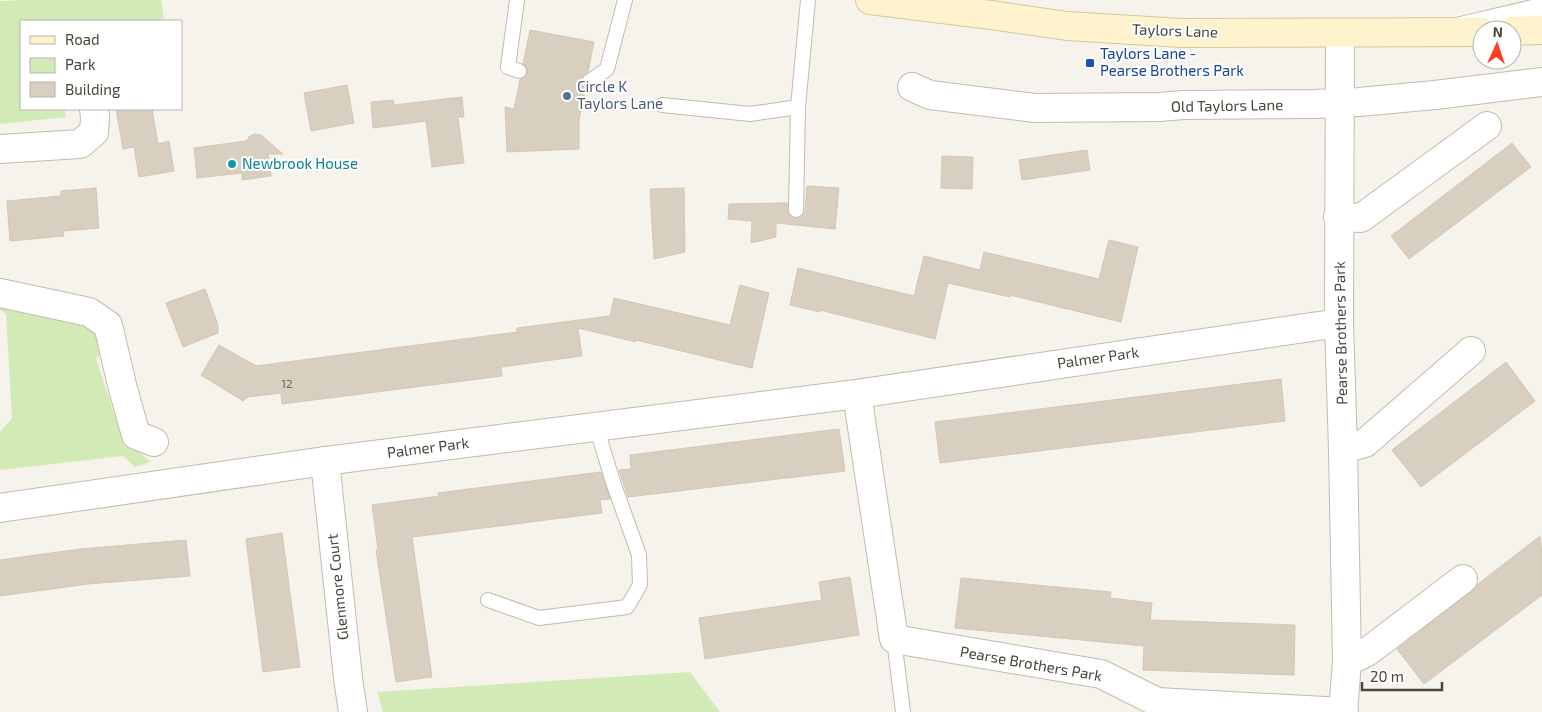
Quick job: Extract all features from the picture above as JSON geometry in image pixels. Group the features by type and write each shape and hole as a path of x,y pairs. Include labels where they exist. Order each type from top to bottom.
{"main road":[{"name":"Taylors Lane","path":"870,0 1067,26 1182,33 1469,32"},
{"path":"1522,31 1542,30"}],"street":[{"path":"1469,32 1542,12"},
{"name":"Pearse Brothers Park","path":"894,639 1101,674 1157,702 1343,712 1347,662 1339,323 1340,32"},
{"name":"Old Taylors Lane","path":"912,87 930,95 1035,108 1315,104 1435,95 1542,82"},
{"path":"0,150 80,144 94,132 94,110"},
{"path":"1338,217 1361,218 1487,126"},
{"path":"0,293 89,312 108,325 136,435 154,442"},
{"name":"Palmer Park","path":"0,508 325,461 857,394 1339,323"},
{"path":"1343,449 1365,443 1471,351"},
{"path":"857,394 894,639"},
{"name":"Glenmore Court","path":"325,461 353,712"},
{"path":"1347,662 1367,652 1462,579"}],"lane":[{"path":"517,0 508,66 519,71"},
{"path":"590,82 607,69 624,0"},
{"path":"796,210 798,107 808,0"},
{"path":"662,105 750,114 798,107"},
{"path":"488,600 539,618 627,607 640,586 639,555 613,482 596,426"},
{"path":"894,639 903,712"}],"green space":[{"path":"161,0 164,19 20,20 20,110 65,110 66,117 0,124 0,1"},
{"path":"0,303 90,326 105,346 96,359 123,440 151,462 135,467 123,456 0,470 0,432 12,418 6,314 0,310"},
{"path":"690,672 720,712 383,712 377,692"}],"building":[{"path":"530,30 594,42 588,72 581,78 580,82 585,90 579,120 579,149 507,152 505,107 514,109 520,80 527,74 527,69 523,64"},
{"path":"347,85 354,123 311,131 304,93"},
{"path":"462,97 464,117 458,117 464,163 432,167 426,121 373,128 371,102 393,100 394,105"},
{"path":"116,110 152,110 158,144 169,141 174,171 139,177 134,147 123,149"},
{"name":"Newbrook House","path":"255,134 261,135 283,154 268,154 271,176 242,180 242,173 197,178 194,148 246,141"},
{"path":"1512,143 1531,167 1409,259 1391,236"},
{"path":"1087,150 1090,170 1022,180 1019,160"},
{"path":"942,156 973,157 972,189 941,188"},
{"path":"807,186 839,188 835,229 776,223 776,237 751,243 752,221 728,219 729,204 787,203 789,215 795,219 800,218 805,211"},
{"path":"96,188 99,228 63,231 64,236 10,241 7,201 61,196 61,191"},
{"path":"684,188 685,252 654,259 650,189"},
{"path":"1109,240 1138,247 1121,322 1010,295 1010,297 948,283 935,339 820,310 820,312 790,305 798,268 914,296 924,256 980,270 984,252 1099,279"},
{"path":"740,285 769,293 752,368 578,328 582,356 501,367 502,376 282,404 281,393 248,397 243,401 201,375 219,345 256,366 517,332 517,328 610,316 614,298 730,325"},
{"path":"205,289 218,325 218,333 183,347 166,303"},
{"path":"1506,362 1535,401 1421,487 1392,450"},
{"path":"1281,379 1285,421 940,463 935,422"},
{"path":"839,429 845,471 628,497 619,470 631,469 630,455"},
{"path":"601,472 610,499 600,500 602,513 412,537 432,677 396,682 376,550 378,549 372,505 439,496 438,493"},
{"path":"282,533 300,667 263,672 246,539"},
{"path":"1540,536 1542,595 1424,684 1397,649"},
{"path":"186,540 190,576 88,584 0,596 0,560 80,549"},
{"path":"850,577 859,635 705,659 699,618 822,600 819,582"},
{"path":"961,578 1111,592 1110,598 1152,603 1150,620 1295,625 1294,675 1143,670 1144,646 955,628"}],"place":[{"name":"Taylors Lane - Pearse Brothers Park","path":"1090,63"},
{"name":"Circle K Taylors Lane","path":"567,96"},
{"name":"Newbrook House","path":"232,164"}]}
